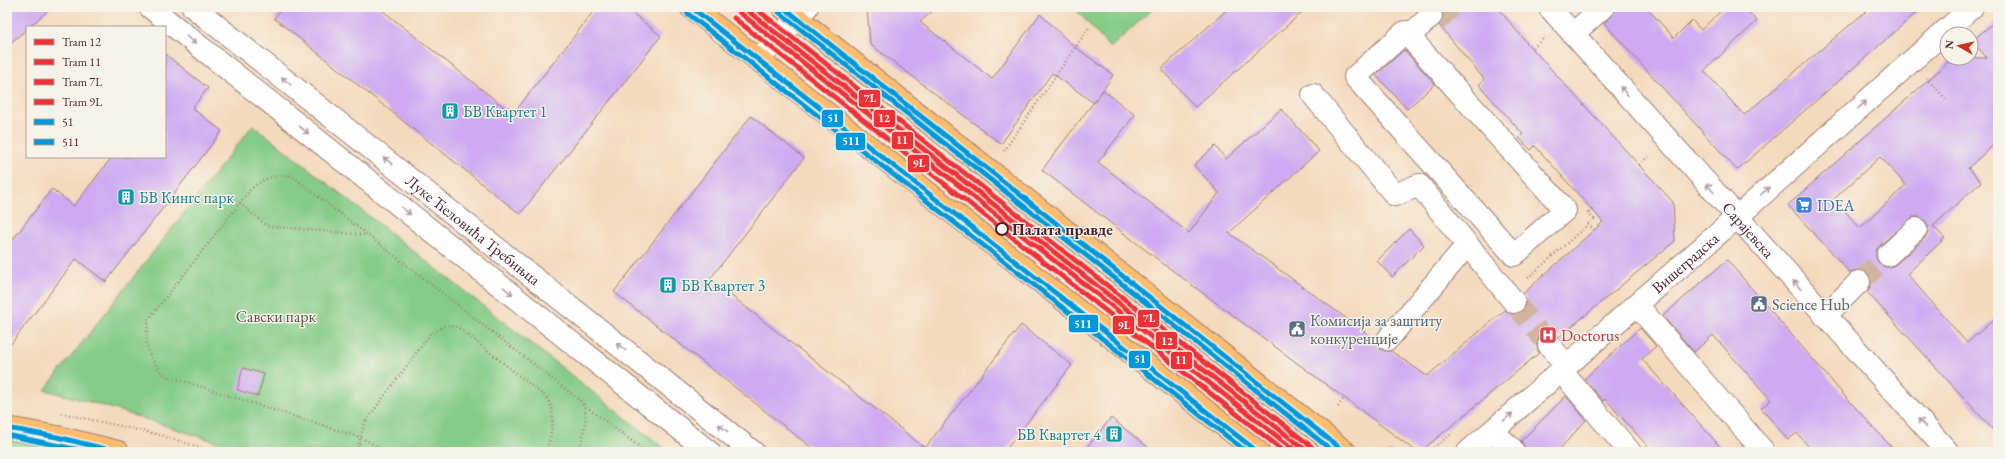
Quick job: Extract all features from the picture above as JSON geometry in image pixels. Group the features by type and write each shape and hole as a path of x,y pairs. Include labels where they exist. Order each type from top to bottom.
{"main road":[{"path":"691,7 1258,452"},
{"path":"795,10 1345,452"},
{"path":"7,428 57,437 118,452"},
{"path":"1233,432 1248,452"}],"street":[{"name":"Луке Ћеловића Требињца","path":"150,7 709,452"},
{"name":"Сарајевска","path":"1549,7 1736,218 1948,452"},
{"path":"1573,34 1603,7"},
{"name":"Вишеградска","path":"1468,452 1736,218 1972,7"},
{"name":"Луке Ћеловића Требињца","path":"198,8 753,452"},
{"path":"758,60 795,10"},
{"path":"1411,39 1434,19"},
{"path":"1405,32 1411,39 1565,210 1514,255 1355,77 1405,32"},
{"path":"1313,95 1395,195 1419,184 1514,302"},
{"path":"1888,255 1916,229"},
{"path":"1388,339 1467,245"},
{"path":"1825,316 1859,282"},
{"path":"1637,305 1764,452"},
{"path":"1549,345 1564,369 1630,452"}],"path":[{"path":"1004,151 1090,26"},
{"path":"1533,48 1545,37"},
{"path":"1924,75 1946,99"},
{"path":"1639,165 1650,155"},
{"path":"386,452 362,438 169,377 164,375 152,361 145,342 149,319 251,189 262,179 278,174 292,176 646,452"},
{"path":"240,204 267,226 368,235"},
{"path":"1588,212 1592,209"},
{"path":"1588,224 1594,230"},
{"path":"356,452 362,438 361,431 366,421 430,334 447,325 459,328 546,397 552,404 554,413 547,452"},
{"path":"1338,407 1344,398"},
{"path":"579,452 586,420 586,410 582,402"},
{"path":"1427,452 1455,431"},
{"path":"1386,452 1390,447 1396,452"}],"green space":[{"path":"1074,7 1155,7 1110,48"},
{"name":"Савски парк","path":"253,125 669,452 248,452 101,405 45,390"},
{"path":"7,428 118,452 7,452"}],"building":[{"path":"7,7 52,7 30,26 26,26 26,30 7,46"},
{"name":"БВ Квартет 1","path":"283,7 378,7 513,114 597,7 625,7 661,36 520,214 274,18"},
{"path":"867,7 937,7 920,22 992,79 1040,14 1070,43 1113,75 1094,103 1052,73 1001,144 870,44"},
{"path":"1230,7 1308,7 1195,107 1161,69"},
{"path":"1439,7 1497,7 1527,43 1673,202 1675,241 1559,337 1553,333 1541,335 1537,341 1539,353 1420,452 1417,452 1165,265 1042,170 1103,90 1135,115 1098,162 1189,233 1219,193 1194,165 1215,146 1226,159 1281,109 1319,151 1229,233 1376,340 1380,349 1391,351 1427,376 1505,310 1510,314 1516,314 1522,311 1526,306 1526,300 1523,294 1603,222 1535,146 1531,150 1519,138 1523,134 1479,85 1484,79 1439,25 1443,20 1443,14"},
{"path":"1615,7 1646,7 1674,38 1692,20 1701,30 1725,7 1744,7 1757,21 1704,71 1744,115 1871,7 1923,7 1737,170 1604,23 1612,16"},
{"path":"1998,19 1998,141 1968,168 1981,182 1933,226 1945,238 1907,274 1967,343 1998,316 1998,435 1867,292 1871,285 1871,279 1868,273 1862,270 1855,270 1850,273 1788,205 1944,66 1979,66 1979,58 1987,58 1979,49 1979,35","holes":["1880,157 1906,185 1860,228 1834,199","1913,217 1920,217 1928,226 1928,232 1925,238 1891,267 1885,267 1879,264 1876,257 1876,251 1879,246"]},
{"path":"1404,50 1435,84 1407,109 1376,75"},
{"name":"БВ Кингс парк","path":"166,55 208,88 192,108 222,131 106,282 76,259 7,349 7,247 52,189 74,206 111,158 166,158"},
{"name":"БВ Квартет 3","path":"751,116 804,158 710,279 925,448 1021,325 1072,365 1004,452 817,452 614,292"},
{"path":"1409,229 1424,245 1392,277 1377,261"},
{"path":"1727,260 1842,393 1896,452 1813,452 1797,433 1788,440 1761,408 1771,400 1713,335 1694,352 1663,316"},
{"path":"1640,328 1656,346 1642,359 1725,452 1653,452 1605,399 1603,401 1584,379"},
{"path":"243,368 264,374 258,396 237,390"},
{"path":"1566,396 1586,420 1557,452 1524,452 1524,446 1521,441"},
{"name":"БВ Квартет 4","path":"1111,418 1154,452 1083,452"}],"tunnel":[{"path":"1436,21 1451,7"},
{"path":"1859,282 1888,255"},
{"path":"1514,302 1549,345"}],"tram line":[{"name":"12","path":"743,7 1308,452"},
{"name":"7L","path":"754,7 1312,447"},
{"name":"11","path":"739,12 1297,452"},
{"name":"9L","path":"734,18 1285,452"}],"transit line":[{"name":"51","path":"691,7 1258,452"},
{"name":"51","path":"783,7 1345,452"},
{"name":"511","path":"779,12 1334,452"},
{"name":"511","path":"687,13 1247,452"},
{"name":"51","path":"7,428 57,437 118,452"},
{"name":"511","path":"7,435 89,452"}],"place":[{"name":"БВ Квартет 1","path":"450,111"},
{"name":"БВ Кингс парк","path":"126,197"},
{"name":"IDEA","path":"1804,205"},
{"name":"Палата правде","path":"1002,229"},
{"name":"БВ Квартет 3","path":"668,285"},
{"name":"Science Hub","path":"1759,304"},
{"name":"Комисија за заштиту конкуренције","path":"1297,329"},
{"name":"Doctorus","path":"1548,335"},
{"name":"БВ Квартет 4","path":"1114,434"}]}
